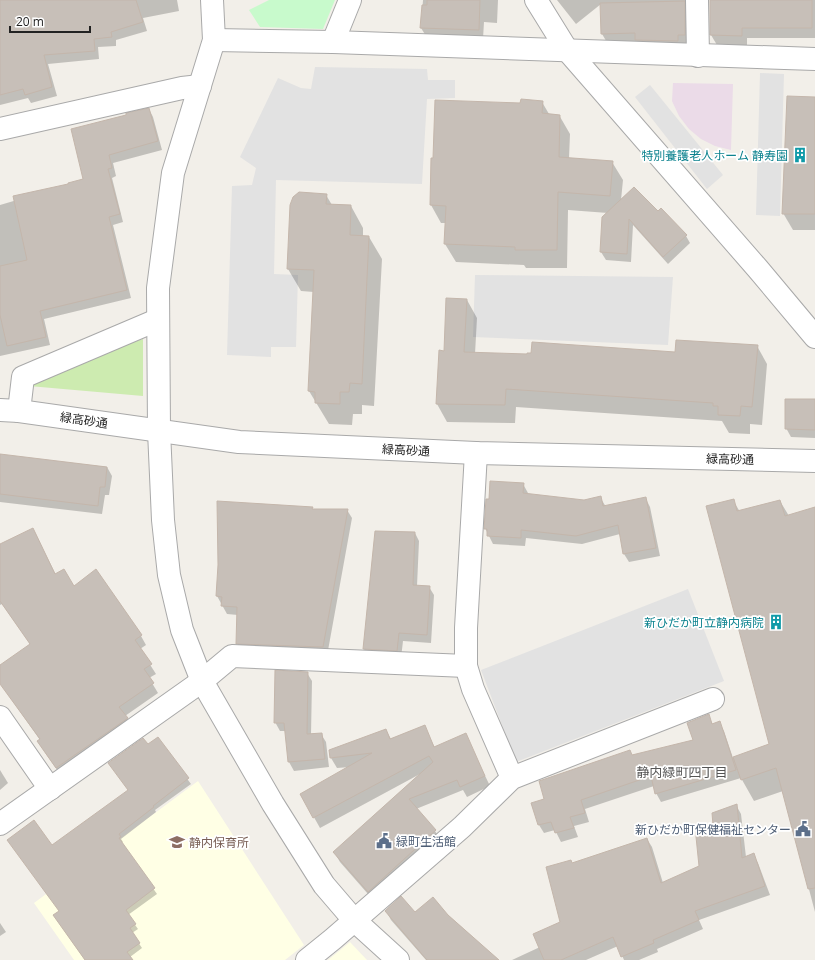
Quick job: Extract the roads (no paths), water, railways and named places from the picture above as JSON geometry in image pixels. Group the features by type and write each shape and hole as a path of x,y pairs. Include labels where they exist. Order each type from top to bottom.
{"street":[{"path":"212,0 214,40 173,173 158,288 157,320 159,431 163,520 168,575 182,630 202,681 273,804 324,885 354,920 398,960"},
{"path":"333,42 350,0"},
{"path":"536,0 566,50 758,269 815,337"},
{"path":"697,0 698,56"},
{"path":"214,40 333,42 815,59"},
{"path":"0,129 182,88 200,86"},
{"path":"9,411 23,377 157,320"},
{"name":"緑高砂通","path":"9,411 239,442 476,453 815,461"},
{"path":"476,453 466,628 466,666 473,689 512,778"},
{"path":"0,824 202,681 232,656 466,666"},
{"path":"307,960 462,827 512,778 713,699"},
{"path":"0,717 50,789"}],"place":[{"name":"特別養護老人ホーム 静寿園","path":"800,155"},
{"name":"新ひだか町立静内病院","path":"776,622"},
{"name":"新ひだか町保健福祉センター","path":"803,829"},
{"name":"緑町生活館","path":"384,841"},
{"name":"静内保育所","path":"177,842"}],"district":[{"name":"静内緑町四丁目","path":"682,772"}]}
